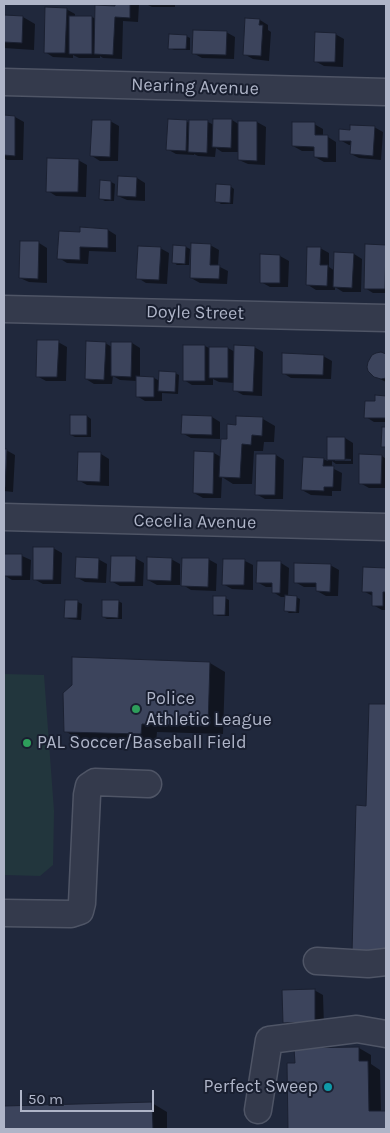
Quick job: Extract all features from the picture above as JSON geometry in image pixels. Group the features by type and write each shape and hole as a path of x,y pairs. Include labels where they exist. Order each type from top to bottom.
{"street":[{"name":"Nearing Avenue","path":"4,82 386,92"},
{"name":"Doyle Street","path":"4,309 386,318"},
{"name":"Cecelia Avenue","path":"4,517 386,526"},
{"path":"4,913 70,914 80,910 89,786 95,782 148,784"},
{"path":"316,961 368,964 386,962"},
{"path":"258,1110 269,1040 357,1029 386,1034"}],"shaded area":[{"name":"PAL Soccer/Baseball Field","path":"4,674 44,675 54,811 53,865 40,876 4,875"}],"building":[{"path":"115,4 130,4 130,18 115,17 113,55 94,54 95,5 115,6"},
{"path":"45,7 67,8 65,53 44,53"},
{"path":"4,15 23,16 22,43 4,42"},
{"path":"69,16 92,16 92,54 69,54"},
{"path":"245,18 260,19 259,25 263,25 261,56 243,55"},
{"path":"193,30 227,31 226,55 192,54"},
{"path":"315,32 336,33 335,62 314,62"},
{"path":"169,34 187,35 186,49 168,49"},
{"path":"4,115 15,116 15,156 4,155"},
{"path":"168,119 187,120 186,151 166,150"},
{"path":"213,119 232,119 231,148 212,147"},
{"path":"92,120 111,120 110,157 90,156"},
{"path":"189,120 208,120 207,153 188,152"},
{"path":"238,121 257,121 257,161 238,160"},
{"path":"292,122 315,122 315,135 328,135 328,158 314,157 314,147 292,146"},
{"path":"350,125 375,126 373,156 350,154 351,141 339,141 339,129 350,130"},
{"path":"47,158 79,159 78,192 46,192"},
{"path":"118,176 137,177 136,197 117,196"},
{"path":"100,180 111,181 111,200 99,199"},
{"path":"216,184 231,185 230,203 215,202"},
{"path":"80,227 108,229 108,248 80,247 80,260 57,259 59,231 80,232"},
{"path":"20,241 39,241 38,279 19,278"},
{"path":"191,243 211,244 210,265 220,265 219,279 190,278"},
{"path":"365,244 386,245 385,289 364,289"},
{"path":"173,245 186,246 185,264 172,263"},
{"path":"138,246 161,247 159,280 136,279"},
{"path":"307,247 321,247 320,265 328,265 327,286 306,285"},
{"path":"334,252 354,253 352,288 333,287"},
{"path":"260,254 280,255 280,283 260,283"},
{"path":"37,340 59,340 57,377 36,377"},
{"path":"86,341 106,342 104,380 85,379"},
{"path":"111,342 132,342 131,377 111,376"},
{"path":"183,345 205,345 205,381 183,381"},
{"path":"234,345 255,346 253,392 233,391"},
{"path":"209,347 228,347 228,378 209,378"},
{"path":"381,352 386,354 386,378 381,379 374,377 367,367 372,355"},
{"path":"282,353 324,355 323,375 282,374"},
{"path":"159,371 176,372 175,392 158,391"},
{"path":"136,376 154,377 154,397 136,397"},
{"path":"375,395 386,396 386,418 364,418 365,401 375,401"},
{"path":"70,415 87,415 87,435 70,435"},
{"path":"182,415 212,416 212,435 181,434"},
{"path":"236,416 263,417 262,436 252,435 251,445 242,444 240,478 219,477 221,439 227,439 227,424 236,425"},
{"path":"382,427 386,427 386,447 381,447"},
{"path":"327,437 345,437 345,460 327,460"},
{"path":"4,449 7,449 5,487 4,487"},
{"path":"194,451 214,452 213,494 193,493"},
{"path":"78,452 101,452 100,482 77,481"},
{"path":"256,454 276,454 275,495 255,495"},
{"path":"359,454 382,455 381,484 359,484"},
{"path":"303,457 324,458 323,466 334,466 333,487 324,487 324,491 301,490"},
{"path":"33,547 54,547 53,580 33,580"},
{"path":"4,554 22,554 22,576 4,576"},
{"path":"111,556 136,556 135,582 110,582"},
{"path":"76,557 99,558 98,579 75,578"},
{"path":"147,557 172,558 171,581 147,580"},
{"path":"182,558 209,558 208,587 181,586"},
{"path":"223,559 245,559 244,585 222,585"},
{"path":"257,561 281,561 280,593 272,593 272,583 256,583"},
{"path":"294,563 331,564 330,592 316,591 316,583 294,583"},
{"path":"363,567 386,568 386,592 383,592 383,606 372,606 372,592 362,592"},
{"path":"285,595 297,596 296,612 284,611"},
{"path":"213,596 226,596 225,615 213,615"},
{"path":"65,600 78,600 77,618 64,618"},
{"path":"102,600 119,600 118,618 102,617"},
{"name":"Police Athletic League","path":"72,657 210,662 208,726 142,724 141,734 64,732 63,693 72,685"},
{"path":"369,704 386,704 386,953 352,953 356,805 366,806"},
{"path":"315,989 315,1022 283,1023 282,990"},
{"name":"Perfect Sweep","path":"359,1047 359,1061 368,1061 369,1111 386,1111 386,1129 288,1129 287,1063 295,1063 294,1048"},
{"path":"152,1102 153,1129 4,1129 4,1106"}],"place":[{"name":"Police Athletic League","path":"136,709"},
{"name":"PAL Soccer/Baseball Field","path":"27,743"},
{"name":"Perfect Sweep","path":"328,1087"}]}
